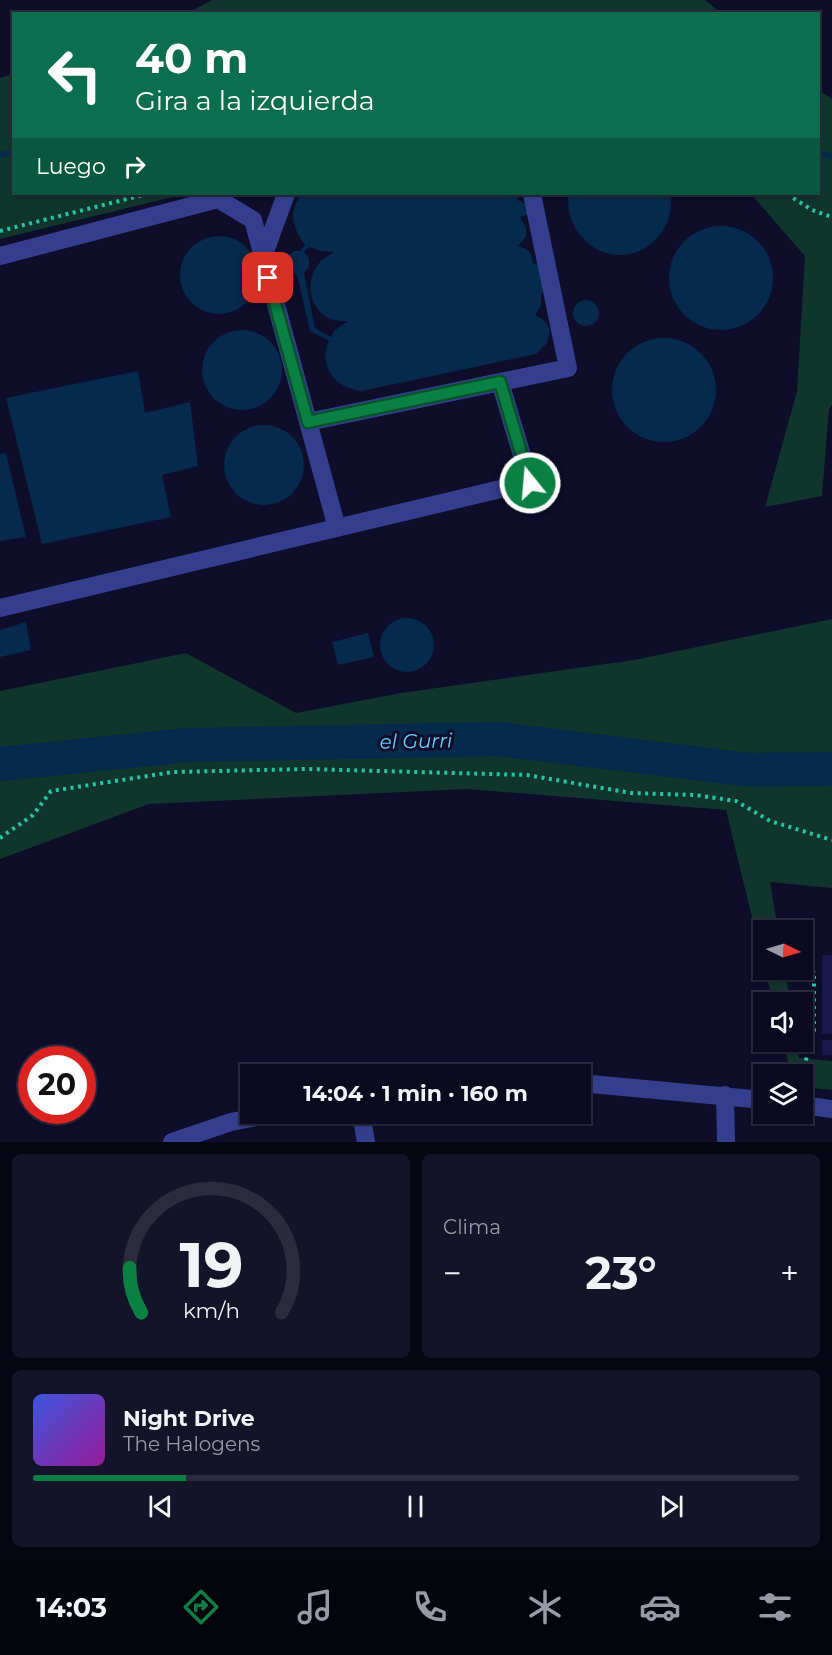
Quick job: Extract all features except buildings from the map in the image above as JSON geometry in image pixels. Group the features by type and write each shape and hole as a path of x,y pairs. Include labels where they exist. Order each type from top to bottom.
{"street":[{"path":"263,257 286,195"},
{"path":"308,422 568,368 532,195"},
{"path":"0,256 218,199 253,220 337,528"},
{"path":"0,608 530,483 500,382"},
{"path":"591,1084 753,1099"},
{"path":"725,1095 726,1142"},
{"path":"813,1106 832,1109"},
{"path":"172,1142 240,1120"},
{"path":"363,1124 366,1142"}],"path":[{"path":"0,231 143,195"},
{"path":"790,195 812,210 832,217"},
{"path":"0,838 33,815 51,791 173,772 306,770 527,775 631,793 705,796 736,801 770,820 832,840"},
{"path":"805,1064 814,1030 814,971"}],"green space":[{"path":"212,0 705,0 720,12 190,12"},
{"path":"12,74 12,195 181,195 0,239 0,78"},
{"path":"820,91 832,99 832,405 829,409 822,496 765,507 797,391 805,256 752,195 820,195"},
{"path":"832,619 832,888 770,882 776,920 753,922 726,810 467,789 149,804 0,859 0,691 186,653 296,713 401,693 634,660"},
{"path":"768,980 787,980 788,992 771,992"},
{"path":"786,1052 798,1052 799,1058 832,1061 832,1090 813,1088 813,1064 789,1064"}],"water":[{"path":"301,195 518,195 518,200 527,205 529,214 520,217 526,227 526,237 518,246 529,252 533,264 540,263 546,291 541,293 541,306 535,315 544,320 550,329 547,343 536,354 362,391 341,384 331,374 326,361 326,348 329,341 310,331 297,275 286,266 287,256 294,251 300,251 305,245 297,233 293,220 294,206","holes":["309,247 334,252 316,267 311,285 311,294 318,310 334,320 348,321 334,331 331,337 315,328 304,273 309,267 309,258 304,252"]},
{"path":"569,195 670,195 671,206 669,217 659,237 641,250 618,255 597,249 580,235 570,216"},
{"path":"721,226 741,230 758,241 769,258 773,278 769,298 758,315 741,326 721,330 701,326 684,315 673,298 669,278 673,258 684,241 701,230"},
{"path":"211,236 227,236 241,242 252,253 258,267 258,283 252,297 241,308 227,314 211,314 197,308 186,297 180,283 180,267 186,253 197,242"},
{"path":"586,300 595,304 599,313 595,322 586,326 577,322 573,313 577,304"},
{"path":"242,330 257,333 270,342 279,355 282,370 279,385 270,398 257,407 242,410 227,407 214,398 205,385 202,370 205,355 214,342 227,333"},
{"path":"664,338 684,342 701,353 712,370 716,390 712,410 701,427 684,438 664,442 644,438 627,427 616,410 612,390 616,370 627,353 644,342"},
{"path":"138,371 145,413 190,402 198,466 162,475 171,517 42,544 6,398"},
{"path":"256,425 272,425 293,436 304,457 304,473 293,494 272,505 256,505 242,499 230,487 224,473 224,457 230,443 242,431"},
{"path":"6,453 26,537 0,541 0,454"},
{"path":"407,618 417,620 426,626 432,635 434,645 432,655 426,664 417,670 407,672 397,670 388,664 382,655 380,645 382,635 388,626 397,620"},
{"path":"26,622 31,650 0,657 0,630"},
{"path":"368,633 374,657 338,665 332,642"}],"waterway":[{"path":"0,155 12,152"},
{"path":"820,152 832,157"},
{"name":"el Gurri","path":"0,764 189,745 498,739 750,770 832,769"}],"route":[{"path":"268,278 308,422 500,382 530,483"}]}
